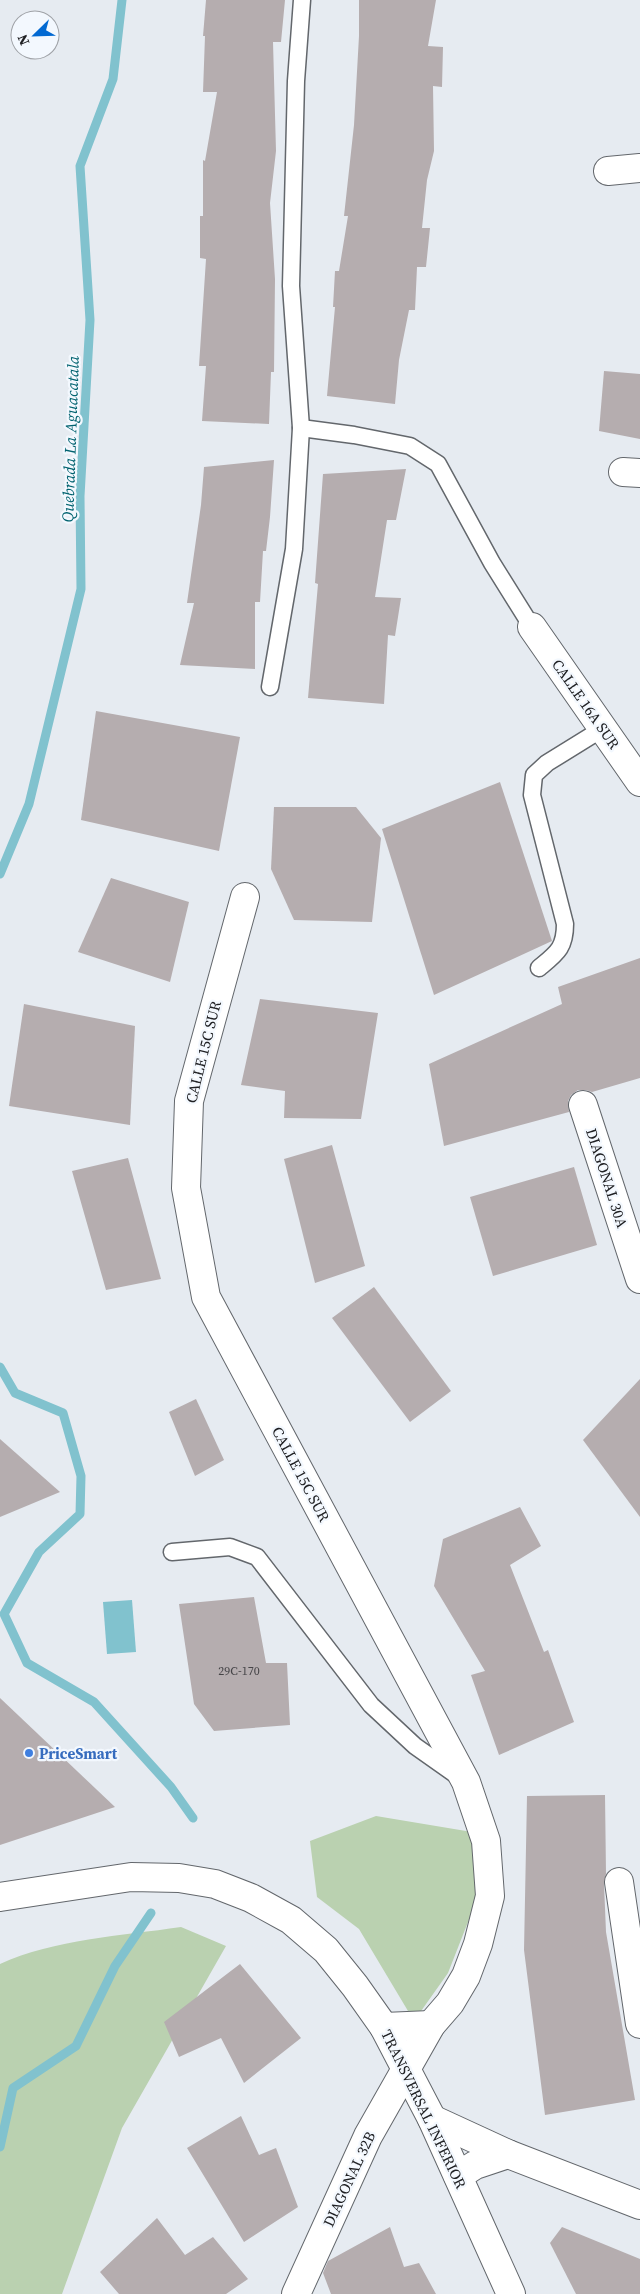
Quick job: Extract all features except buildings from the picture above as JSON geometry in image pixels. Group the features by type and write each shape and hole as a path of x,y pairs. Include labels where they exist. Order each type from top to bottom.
{"street":[{"path":"608,171 640,168"},
{"name":"CALLE 16A SUR","path":"532,627 640,782"},
{"name":"CALLE 15C SUR","path":"245,897 189,1101 186,1188 206,1297 466,1782 486,1841 490,1896 478,1944 466,1976 450,2003 431,2025 406,2068"},
{"name":"DIAGONAL 30A","path":"583,1105 640,1279"},
{"name":"TRANSVERSAL INFERIOR","path":"0,1898 131,1877 179,1878 215,1884 251,1898 291,1920 326,1950 355,1986 384,2027 432,2119 510,2294"},
{"path":"619,1882 640,2024"},
{"path":"384,2027 431,2025"},
{"name":"DIAGONAL 32B","path":"296,2294 368,2136 406,2068"},
{"path":"432,2119 508,2154 640,2205"},
{"path":"458,2176 475,2164 508,2154"}],"lane":[{"path":"270,687 294,550 301,428 291,286 296,81 302,0"},
{"path":"301,428 354,435 410,446 438,464 492,564 532,627"},
{"path":"539,968 558,952 565,940 565,924 532,795 534,775 546,763 602,729"},
{"path":"172,1552 230,1547 257,1557 371,1705 415,1746 466,1782"}],"green space":[{"path":"376,1816 472,1832 477,1899 448,1973 414,2021 359,1929 317,1897 310,1841"},
{"path":"181,1927 226,1946 122,2128 62,2294 0,2294 0,1964 43,1949 66,1944"}],"water":[{"path":"132,1600 136,1652 107,1654 103,1602"}],"waterway":[{"name":"Quebrada La Aguacatala","path":"0,874 29,804 81,589 80,496 90,320 80,166 113,79 122,0"},
{"name":"Quebrada La Aguacatala","path":"0,1367 15,1393 63,1413 81,1476 80,1514 39,1552 4,1614 27,1663 94,1702 171,1787 193,1818"},
{"name":"Quebrada La Aguacatala","path":"0,2147 13,2088 76,2046 115,1966 151,1913"}],"place":[{"name":"PriceSmart","path":"29,1753"}]}
